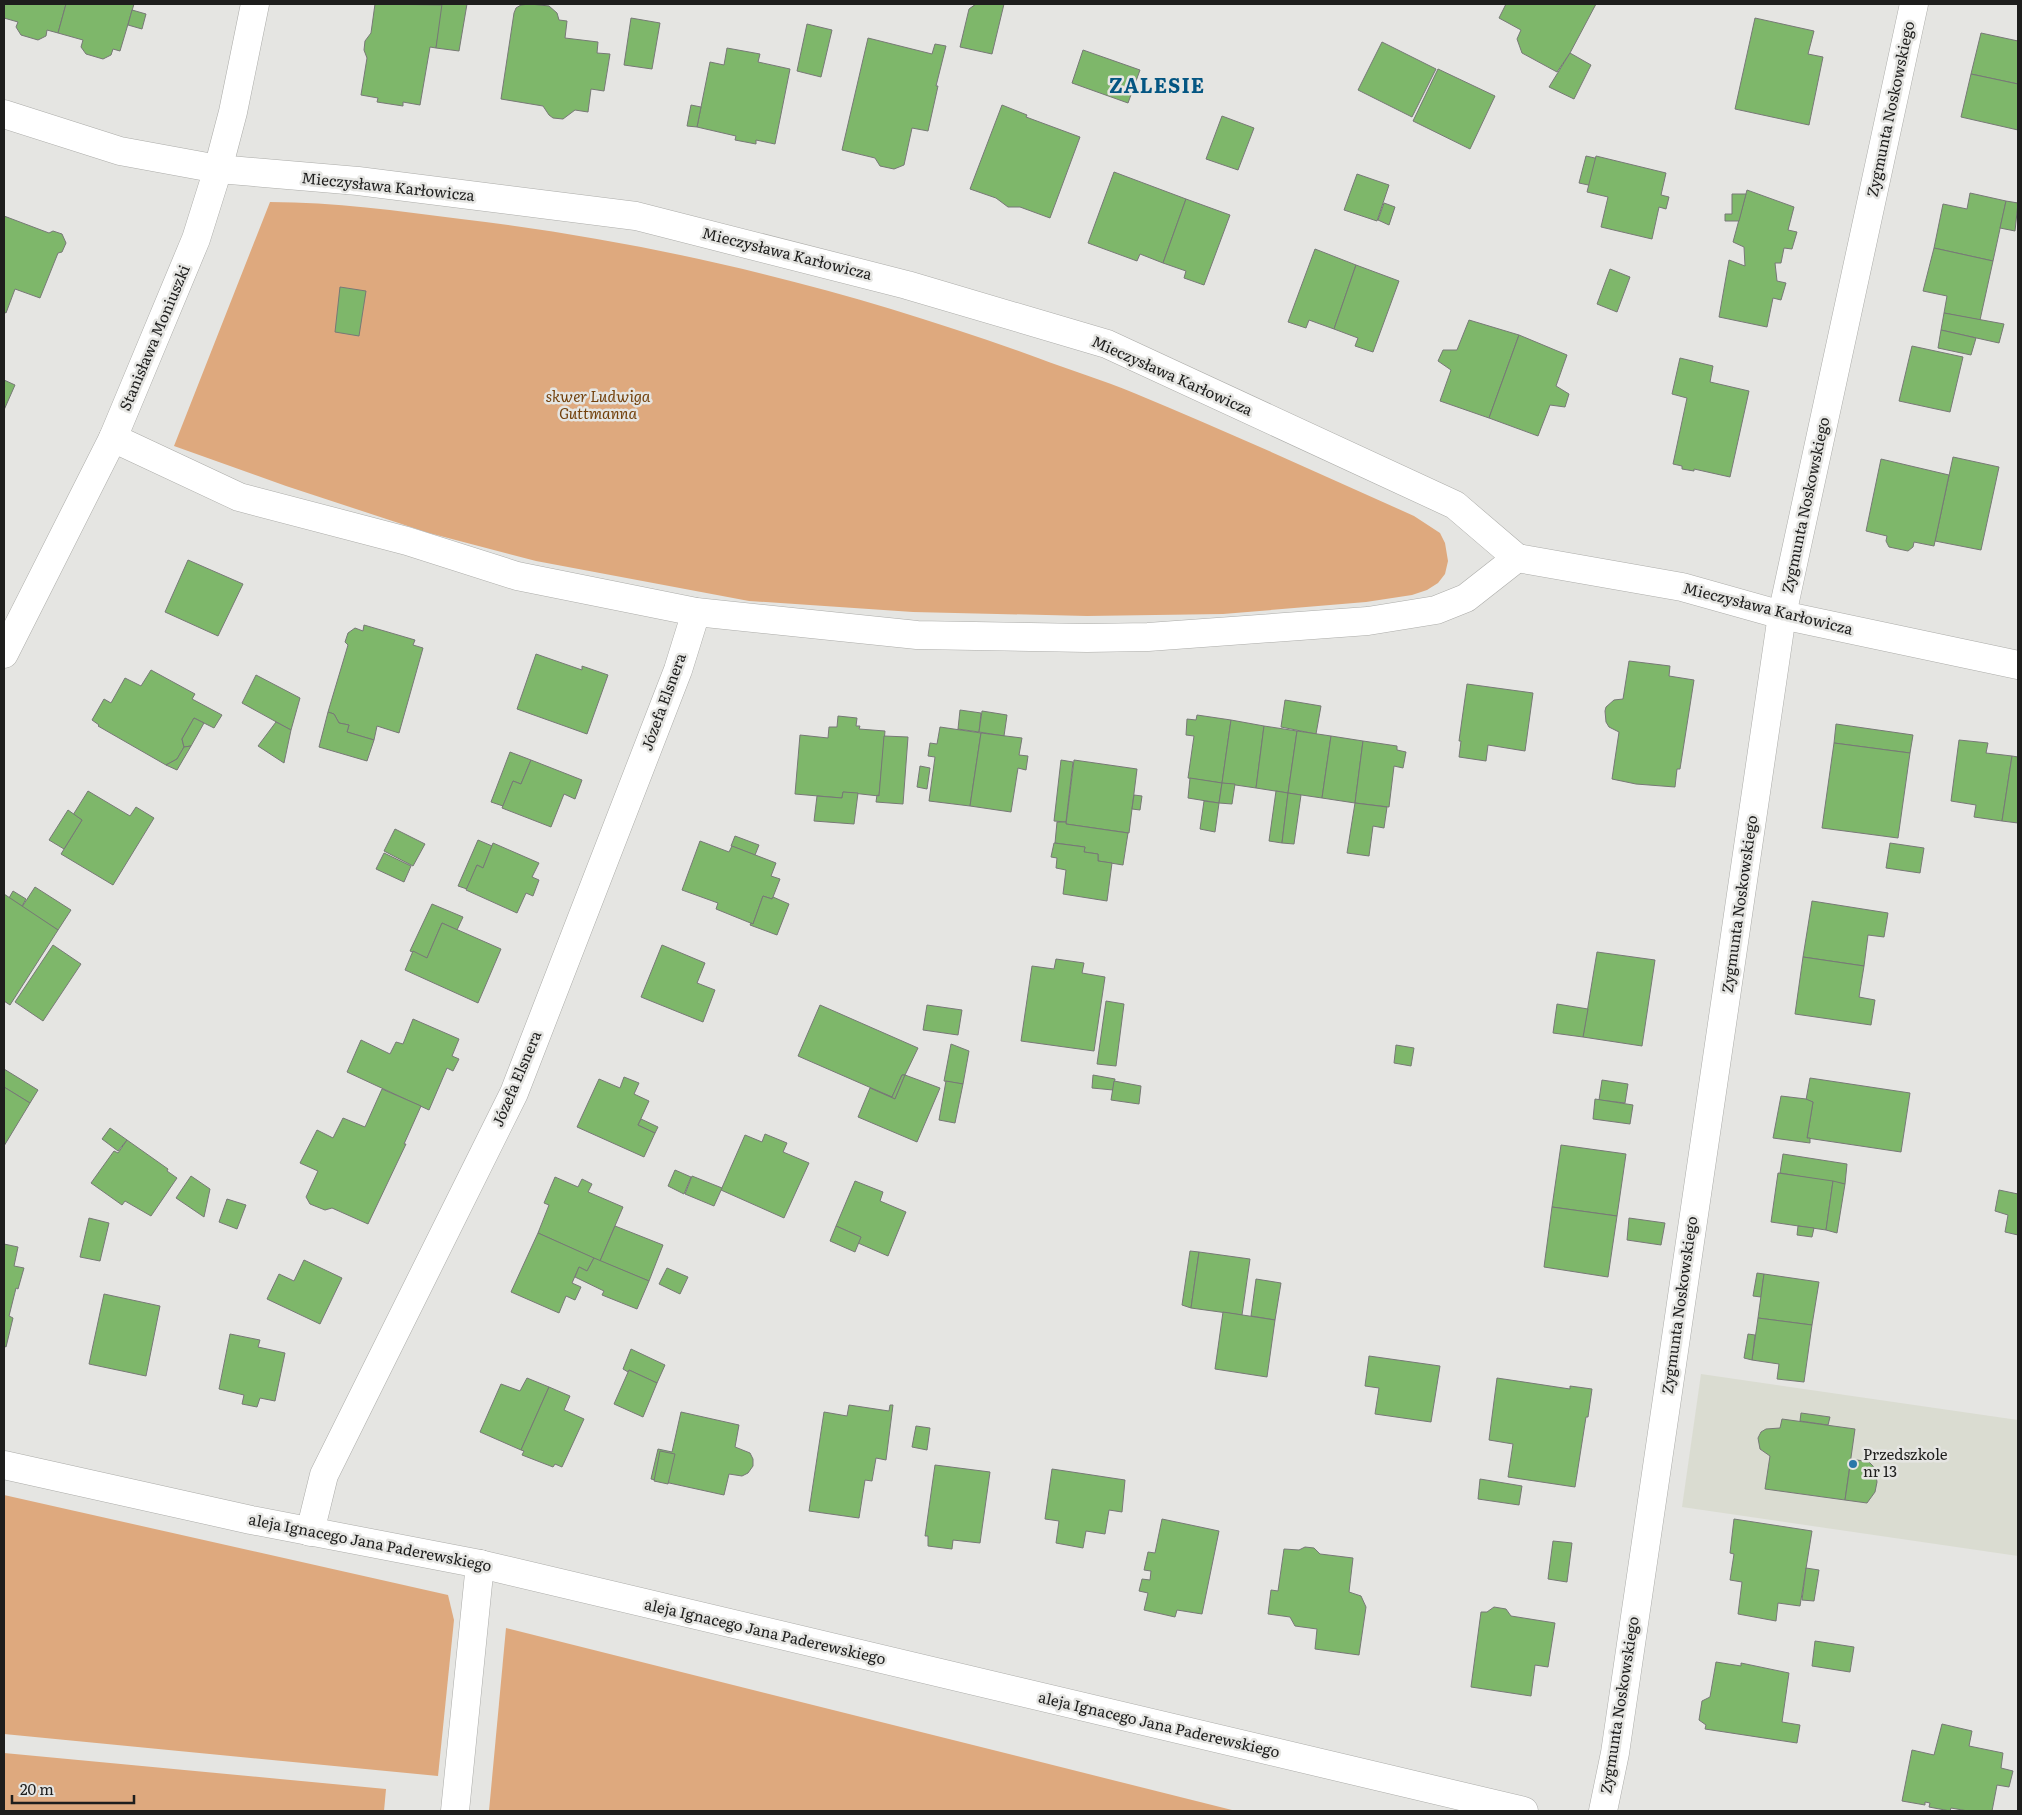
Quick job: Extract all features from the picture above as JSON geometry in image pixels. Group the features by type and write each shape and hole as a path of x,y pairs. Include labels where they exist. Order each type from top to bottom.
{"street":[{"name":"Stanisława Moniuszki","path":"4,654 113,438 196,239 218,169 233,112 255,4"},
{"name":"Zygmunta Noskowskiego","path":"1603,1811 1615,1753 1782,616 1914,4"},
{"name":"Mieczysława Karłowicza","path":"4,114 120,151 218,169 358,181 636,216 907,285 1107,344 1455,505 1517,558 1682,587 1782,616 2018,665"},
{"path":"113,438 240,497 407,541 517,576 696,612 917,635 1087,638 1167,636 1368,622 1436,610 1466,598 1517,558"},
{"name":"Józefa Elsnera","path":"310,1532 324,1475 514,1093 674,679 696,612"},
{"name":"aleja Ignacego Jana Paderewskiego","path":"4,1465 310,1532 480,1564 1524,1811"},
{"path":"454,1811 480,1564"}],"shaded area":[{"name":"Przedszkole nr 13","path":"1701,1374 2018,1420 2018,1556 1682,1507"}],"green space":[{"name":"skwer Ludwiga Guttmanna","path":"270,202 342,205 390,210 535,229 608,241 681,255 826,290 968,333 1122,388 1414,516 1440,533 1445,543 1448,561 1445,574 1438,583 1427,590 1412,595 1366,602 1223,614 1087,616 913,612 749,601 536,561 429,533 286,486 174,446"},
{"path":"4,1495 448,1595 454,1620 438,1776 4,1734"},
{"path":"506,1628 1236,1811 489,1811"},
{"path":"4,1753 386,1789 384,1811 4,1811"}],"building":[{"path":"4,4 66,4 58,33 47,30 46,36 38,40 21,35 16,27 18,22 4,18"},
{"path":"66,4 134,4 120,51 113,49 111,55 103,59 86,54 81,47 83,40 58,33"},
{"path":"375,4 443,5 436,48 430,47 420,105 403,102 403,106 377,102 378,98 361,95 367,58 364,50 365,41 371,33"},
{"path":"442,4 467,4 459,51 436,48"},
{"path":"976,4 1004,4 992,54 960,47 969,9"},
{"path":"1506,4 1596,4 1570,53 1557,72 1522,53 1517,39 1521,30 1499,18"},
{"path":"521,5 549,6 557,13 559,20 567,21 565,38 598,42 597,53 610,54 604,91 591,89 588,112 575,110 563,119 553,118 543,106 501,99 514,13 516,8"},
{"path":"132,10 146,14 142,29 128,25"},
{"path":"631,18 660,23 652,69 624,65"},
{"path":"1755,18 1814,31 1808,54 1823,57 1809,125 1735,109"},
{"path":"807,24 832,30 821,77 797,71"},
{"path":"1981,33 2018,41 2018,84 1971,74"},
{"path":"868,38 932,54 935,44 946,46 928,131 912,128 904,165 894,169 880,166 875,158 842,150"},
{"path":"1382,42 1436,69 1412,117 1358,90"},
{"path":"727,48 760,54 758,62 790,69 775,144 756,140 756,144 735,140 736,136 697,127 710,62 724,65"},
{"path":"1083,50 1140,70 1128,103 1072,83"},
{"path":"1570,53 1591,65 1574,99 1549,87"},
{"path":"1438,69 1495,96 1470,149 1413,121"},
{"path":"1971,74 2018,84 2018,130 1961,117"},
{"path":"691,105 701,107 697,127 687,126"},
{"path":"1002,105 1027,115 1026,117 1080,137 1050,218 1020,207 1008,207 996,198 970,189"},
{"path":"1222,116 1254,128 1238,170 1206,159"},
{"path":"1586,156 1599,159 1593,186 1579,183"},
{"path":"1596,156 1666,173 1661,195 1669,197 1666,209 1659,207 1652,239 1601,227 1608,197 1587,192"},
{"path":"1114,172 1186,199 1163,263 1140,254 1137,261 1088,243"},
{"path":"1357,174 1389,185 1377,221 1344,210"},
{"path":"1747,190 1794,207 1788,230 1797,232 1792,249 1784,248 1781,263 1775,263 1777,281 1786,283 1781,300 1773,298 1767,327 1719,317 1729,260 1745,266 1744,247 1733,242"},
{"path":"1970,193 2006,201 1993,261 1934,248 1943,204 1967,209"},
{"path":"1732,194 1746,194 1739,221 1725,221 1725,214 1732,214"},
{"path":"1186,199 1230,215 1204,285 1184,278 1186,271 1163,263"},
{"path":"2006,201 2018,203 2015,231 2000,228"},
{"path":"1384,203 1395,207 1389,225 1378,220"},
{"path":"4,216 49,233 53,231 62,234 66,243 62,252 58,253 40,298 15,289 6,313 4,312"},
{"path":"1934,248 1993,261 1980,320 1944,313 1947,296 1923,291"},
{"path":"1315,249 1356,265 1334,329 1309,320 1306,328 1288,322"},
{"path":"1356,265 1399,281 1373,352 1355,346 1358,338 1334,329"},
{"path":"1610,269 1630,277 1617,312 1597,304"},
{"path":"340,287 366,291 359,336 335,332"},
{"path":"1944,313 2004,324 1999,343 1941,330"},
{"path":"1469,320 1519,335 1489,418 1440,401 1451,370 1438,361 1443,350 1457,350"},
{"path":"1941,330 1976,338 1971,355 1938,348"},
{"path":"1519,335 1567,355 1556,386 1569,394 1565,407 1550,405 1538,436 1489,418"},
{"path":"1912,346 1963,357 1950,412 1899,401"},
{"path":"1680,358 1713,366 1710,382 1749,391 1730,477 1694,469 1694,471 1682,469 1682,466 1673,464 1687,398 1672,394"},
{"path":"4,380 15,385 4,410"},
{"path":"1953,457 1999,467 1981,550 1935,541"},
{"path":"1881,459 1949,475 1934,546 1914,542 1913,547 1908,551 1889,547 1886,541 1887,536 1866,531"},
{"path":"188,560 243,584 218,636 165,612"},
{"path":"364,625 415,640 413,645 423,648 399,733 377,726 374,740 347,732 349,725 339,723 334,714 328,712 348,645 345,642 348,633 355,628 363,631"},
{"path":"536,654 582,670 582,666 608,675 587,734 517,709"},
{"path":"1629,661 1670,666 1669,676 1694,680 1680,769 1677,769 1675,787 1636,784 1612,779 1619,732 1609,727 1606,722 1605,711 1606,707 1614,700 1623,699"},
{"path":"151,670 195,694 192,699 222,715 214,728 194,718 182,739 184,747 177,759 166,765 98,726 92,720 104,699 111,703 125,678 141,686"},
{"path":"256,675 300,698 291,730 242,703"},
{"path":"1467,684 1533,693 1525,751 1488,745 1486,761 1459,757 1461,741 1459,741"},
{"path":"1285,700 1321,706 1316,734 1281,727"},
{"path":"960,710 981,713 979,732 958,729"},
{"path":"982,711 1007,715 1004,736 979,732"},
{"path":"328,712 334,714 339,723 349,725 347,732 374,740 367,761 319,747"},
{"path":"1197,715 1231,720 1222,783 1188,778 1194,736 1186,735 1187,719 1196,720"},
{"path":"838,716 857,718 856,726 860,726 859,729 885,731 879,796 843,792 842,798 795,794 800,735 828,738 829,727 837,727"},
{"path":"194,718 204,723 191,746 184,747 182,739"},
{"path":"1231,720 1264,726 1256,788 1222,783"},
{"path":"276,722 291,730 284,763 258,746"},
{"path":"1836,724 1913,735 1910,753 1834,743"},
{"path":"1264,726 1297,731 1288,793 1256,788"},
{"path":"940,727 981,733 970,806 929,801 935,757 928,756 930,743 937,744"},
{"path":"1297,731 1331,736 1322,798 1288,793"},
{"path":"981,733 1022,738 1019,755 1028,756 1026,770 1018,768 1011,812 970,806"},
{"path":"884,736 908,737 903,804 876,802 877,795 879,796"},
{"path":"1331,736 1363,741 1355,803 1322,798"},
{"path":"1959,740 1988,743 1986,753 2012,756 2002,821 1974,817 1976,805 1951,801"},
{"path":"1363,741 1397,746 1397,750 1406,752 1403,768 1394,766 1389,807 1355,803"},
{"path":"1834,743 1910,753 1898,838 1822,828"},
{"path":"191,746 177,770 166,765 177,759 184,747"},
{"path":"510,752 531,760 521,784 513,781 503,806 491,802"},
{"path":"2012,756 2018,757 2018,823 2002,821"},
{"path":"531,760 582,780 575,799 564,794 551,827 502,808 513,781 521,784"},
{"path":"1061,760 1073,762 1066,822 1054,821"},
{"path":"1074,760 1137,769 1129,833 1066,824"},
{"path":"920,766 930,768 927,789 917,787"},
{"path":"1190,778 1222,783 1219,803 1188,798"},
{"path":"1222,783 1235,784 1232,804 1219,803"},
{"path":"88,791 130,816 136,807 154,818 113,885 61,854 82,820 73,815"},
{"path":"1276,791 1288,793 1282,843 1269,841"},
{"path":"843,792 858,793 854,824 814,821 817,796 842,798"},
{"path":"1288,793 1301,795 1294,844 1282,843"},
{"path":"1134,795 1142,796 1140,810 1132,809"},
{"path":"1204,801 1219,803 1215,832 1200,829"},
{"path":"1355,803 1387,807 1384,828 1373,826 1369,856 1347,853"},
{"path":"68,810 82,820 64,849 49,840"},
{"path":"1057,822 1128,833 1123,865 1098,861 1098,854 1084,852 1085,847 1055,843"},
{"path":"395,829 425,844 413,866 384,851"},
{"path":"735,836 759,845 755,855 731,846"},
{"path":"478,840 492,846 483,868 477,865 467,889 458,886"},
{"path":"700,841 729,852 732,846 776,863 771,876 780,879 772,899 763,896 753,924 716,909 718,903 682,890"},
{"path":"493,843 539,863 532,877 539,880 533,896 526,893 517,913 466,890 477,865 483,868"},
{"path":"1054,843 1085,847 1084,852 1098,854 1098,861 1112,863 1107,901 1063,894 1066,870 1056,868 1057,858 1051,857"},
{"path":"1890,843 1924,848 1920,873 1886,868"},
{"path":"384,853 411,866 404,882 376,869"},
{"path":"35,887 71,910 58,930 22,907"},
{"path":"13,891 26,899 22,906 9,898"},
{"path":"4,894 58,930 10,1005 4,1001"},
{"path":"763,896 772,899 773,897 789,904 777,935 750,925 751,923 753,924"},
{"path":"1812,901 1888,913 1884,937 1868,935 1864,966 1803,957"},
{"path":"432,904 463,917 457,930 442,923 427,958 410,951"},
{"path":"442,923 501,949 478,1003 405,970 413,951 427,958"},
{"path":"53,945 81,964 43,1021 15,1002"},
{"path":"662,945 705,963 697,983 715,990 703,1022 641,997"},
{"path":"1597,952 1655,960 1642,1046 1583,1037"},
{"path":"1803,957 1864,966 1859,997 1875,1000 1871,1025 1795,1014"},
{"path":"1056,959 1084,963 1082,973 1105,977 1094,1051 1021,1041 1032,966 1054,969"},
{"path":"1106,1001 1124,1004 1116,1066 1097,1064"},
{"path":"1557,1004 1588,1009 1583,1037 1553,1033"},
{"path":"820,1005 918,1048 892,1097 798,1056"},
{"path":"927,1005 962,1010 958,1035 923,1030"},
{"path":"413,1019 459,1039 452,1056 459,1059 453,1071 447,1068 429,1110 347,1072 361,1040 390,1054 396,1042 403,1044"},
{"path":"951,1044 969,1051 963,1084 944,1081"},
{"path":"1396,1045 1414,1048 1411,1066 1394,1063"},
{"path":"4,1069 38,1090 30,1103 4,1087"},
{"path":"902,1075 905,1075 895,1099 870,1088 892,1097"},
{"path":"905,1075 940,1088 917,1142 858,1117 870,1088 895,1099"},
{"path":"1093,1075 1115,1079 1113,1090 1092,1088"},
{"path":"624,1077 639,1083 634,1094 649,1101 638,1125 655,1133 644,1157 577,1127 599,1079 620,1088"},
{"path":"1810,1078 1910,1093 1901,1152 1807,1138 1813,1102 1806,1100"},
{"path":"1602,1080 1628,1084 1625,1103 1599,1100"},
{"path":"946,1081 963,1084 955,1123 939,1120"},
{"path":"1114,1081 1141,1086 1139,1104 1111,1100"},
{"path":"4,1087 30,1103 4,1146"},
{"path":"382,1089 421,1106 404,1144 406,1144 368,1224 332,1208 325,1210 310,1204 306,1197 318,1171 300,1163 317,1130 333,1138 343,1118 365,1127"},
{"path":"1781,1096 1806,1099 1813,1102 1807,1138 1810,1138 1810,1143 1773,1138"},
{"path":"1595,1099 1633,1105 1630,1124 1593,1119"},
{"path":"641,1119 658,1127 655,1133 638,1125"},
{"path":"110,1128 127,1140 118,1151 102,1139"},
{"path":"765,1134 787,1143 783,1152 809,1163 784,1218 721,1190 745,1135 762,1142"},
{"path":"127,1140 168,1169 167,1171 177,1178 151,1216 125,1201 122,1205 91,1183 114,1151 118,1153"},
{"path":"1561,1145 1626,1154 1617,1216 1552,1207"},
{"path":"1783,1154 1847,1164 1845,1184 1780,1173"},
{"path":"675,1170 691,1177 684,1194 668,1186"},
{"path":"1778,1173 1833,1181 1826,1230 1771,1222"},
{"path":"191,1176 210,1189 204,1217 176,1198"},
{"path":"692,1176 722,1188 714,1206 685,1194"},
{"path":"555,1177 578,1187 582,1179 592,1184 588,1192 623,1207 600,1261 538,1233 549,1205 544,1203"},
{"path":"855,1181 883,1192 880,1201 906,1212 888,1256 858,1243 861,1237 836,1226"},
{"path":"1833,1181 1845,1184 1837,1233 1826,1230"},
{"path":"1999,1190 2018,1194 2018,1235 2005,1232 2008,1215 1995,1211"},
{"path":"227,1199 246,1205 237,1229 219,1222"},
{"path":"1552,1207 1617,1216 1608,1277 1544,1267"},
{"path":"89,1218 109,1223 100,1261 80,1257"},
{"path":"1629,1218 1665,1223 1661,1245 1627,1240"},
{"path":"615,1226 663,1245 649,1281 600,1261"},
{"path":"836,1226 861,1237 855,1252 830,1241"},
{"path":"1798,1226 1814,1228 1812,1237 1797,1235"},
{"path":"538,1233 594,1258 587,1271 579,1267 572,1283 581,1287 575,1300 566,1296 559,1313 511,1292"},
{"path":"4,1244 18,1247 14,1266 24,1268 18,1289 16,1288 9,1316 13,1318 6,1347 4,1346"},
{"path":"1190,1251 1199,1252 1191,1308 1182,1305"},
{"path":"1199,1252 1250,1259 1242,1315 1191,1308"},
{"path":"594,1258 649,1281 637,1309 602,1295 604,1291 575,1277 579,1267 587,1271"},
{"path":"304,1260 342,1278 320,1324 267,1299 279,1274 294,1281"},
{"path":"667,1268 688,1277 680,1294 659,1284"},
{"path":"1757,1273 1764,1274 1761,1297 1753,1296"},
{"path":"1764,1274 1819,1282 1812,1325 1758,1318"},
{"path":"1256,1279 1281,1283 1275,1320 1251,1316"},
{"path":"104,1294 160,1306 146,1376 89,1364"},
{"path":"1223,1312 1275,1320 1267,1377 1215,1369"},
{"path":"1758,1318 1812,1325 1804,1382 1777,1379 1779,1364 1752,1360"},
{"path":"230,1334 260,1340 258,1347 285,1353 275,1401 260,1398 257,1407 242,1404 244,1395 219,1389"},
{"path":"1748,1334 1755,1335 1752,1360 1744,1358"},
{"path":"631,1349 665,1365 657,1383 623,1369"},
{"path":"1369,1356 1440,1366 1431,1422 1375,1414 1379,1388 1365,1386"},
{"path":"629,1370 657,1383 643,1417 614,1404"},
{"path":"527,1378 549,1387 521,1450 480,1432 501,1384 520,1391"},
{"path":"1497,1378 1570,1389 1570,1386 1592,1389 1575,1487 1508,1477 1513,1444 1489,1440"},
{"path":"549,1387 570,1396 564,1410 584,1419 562,1467 555,1464 553,1467 522,1455 524,1451 521,1450"},
{"path":"849,1405 889,1411 890,1405 893,1405 886,1460 876,1458 872,1481 865,1480 859,1518 809,1511 824,1412 847,1416"},
{"path":"681,1412 739,1425 735,1447 750,1453 753,1459 753,1466 748,1473 742,1476 729,1474 724,1495 651,1479 658,1449 672,1452"},
{"path":"1801,1413 1830,1417 1828,1425 1800,1421"},
{"path":"1782,1419 1855,1429 1845,1500 1765,1489 1770,1456 1760,1449 1758,1438 1761,1432 1766,1429 1780,1428"},
{"path":"916,1426 930,1428 927,1450 912,1447"},
{"path":"660,1451 675,1454 668,1484 654,1481"},
{"path":"1851,1459 1869,1462 1875,1468 1877,1482 1875,1492 1867,1503 1845,1500"},
{"path":"935,1465 990,1472 980,1543 953,1540 952,1549 928,1546 928,1536 925,1536"},
{"path":"1052,1469 1125,1480 1122,1512 1109,1510 1105,1534 1086,1531 1083,1548 1056,1543 1059,1521 1045,1519"},
{"path":"1480,1479 1522,1486 1519,1505 1478,1499"},
{"path":"1162,1519 1219,1531 1202,1614 1177,1610 1175,1617 1144,1610 1148,1593 1139,1591 1142,1579 1150,1580 1151,1571 1144,1570 1148,1552 1155,1553"},
{"path":"1734,1519 1812,1531 1800,1606 1778,1603 1776,1621 1738,1614 1742,1582 1730,1580 1734,1554 1730,1553"},
{"path":"1553,1541 1572,1543 1567,1582 1548,1579"},
{"path":"1305,1547 1314,1548 1320,1554 1353,1558 1349,1592 1361,1596 1366,1607 1359,1655 1315,1649 1317,1629 1295,1626 1290,1617 1268,1614 1271,1590 1278,1591 1284,1549 1299,1550"},
{"path":"1806,1568 1819,1570 1814,1601 1802,1600"},
{"path":"1494,1607 1506,1609 1511,1616 1555,1623 1548,1667 1535,1665 1531,1696 1471,1687 1481,1612 1487,1612"},
{"path":"1815,1641 1854,1647 1850,1672 1812,1666"},
{"path":"1716,1662 1741,1666 1741,1663 1789,1673 1782,1722 1800,1725 1797,1743 1705,1729 1706,1725 1699,1720 1702,1701 1710,1697"},
{"path":"1942,1724 1972,1731 1969,1746 2003,1753 2001,1768 2013,1771 2009,1787 1997,1785 1992,1811 1968,1811 1951,1808 1950,1811 1929,1807 1930,1803 1925,1802 1925,1805 1902,1801 1912,1750 1934,1755"}],"place":[{"name":"Przedszkole nr 13","path":"1853,1464"}],"district":[{"name":"ZALESIE","path":"1157,86"}]}
